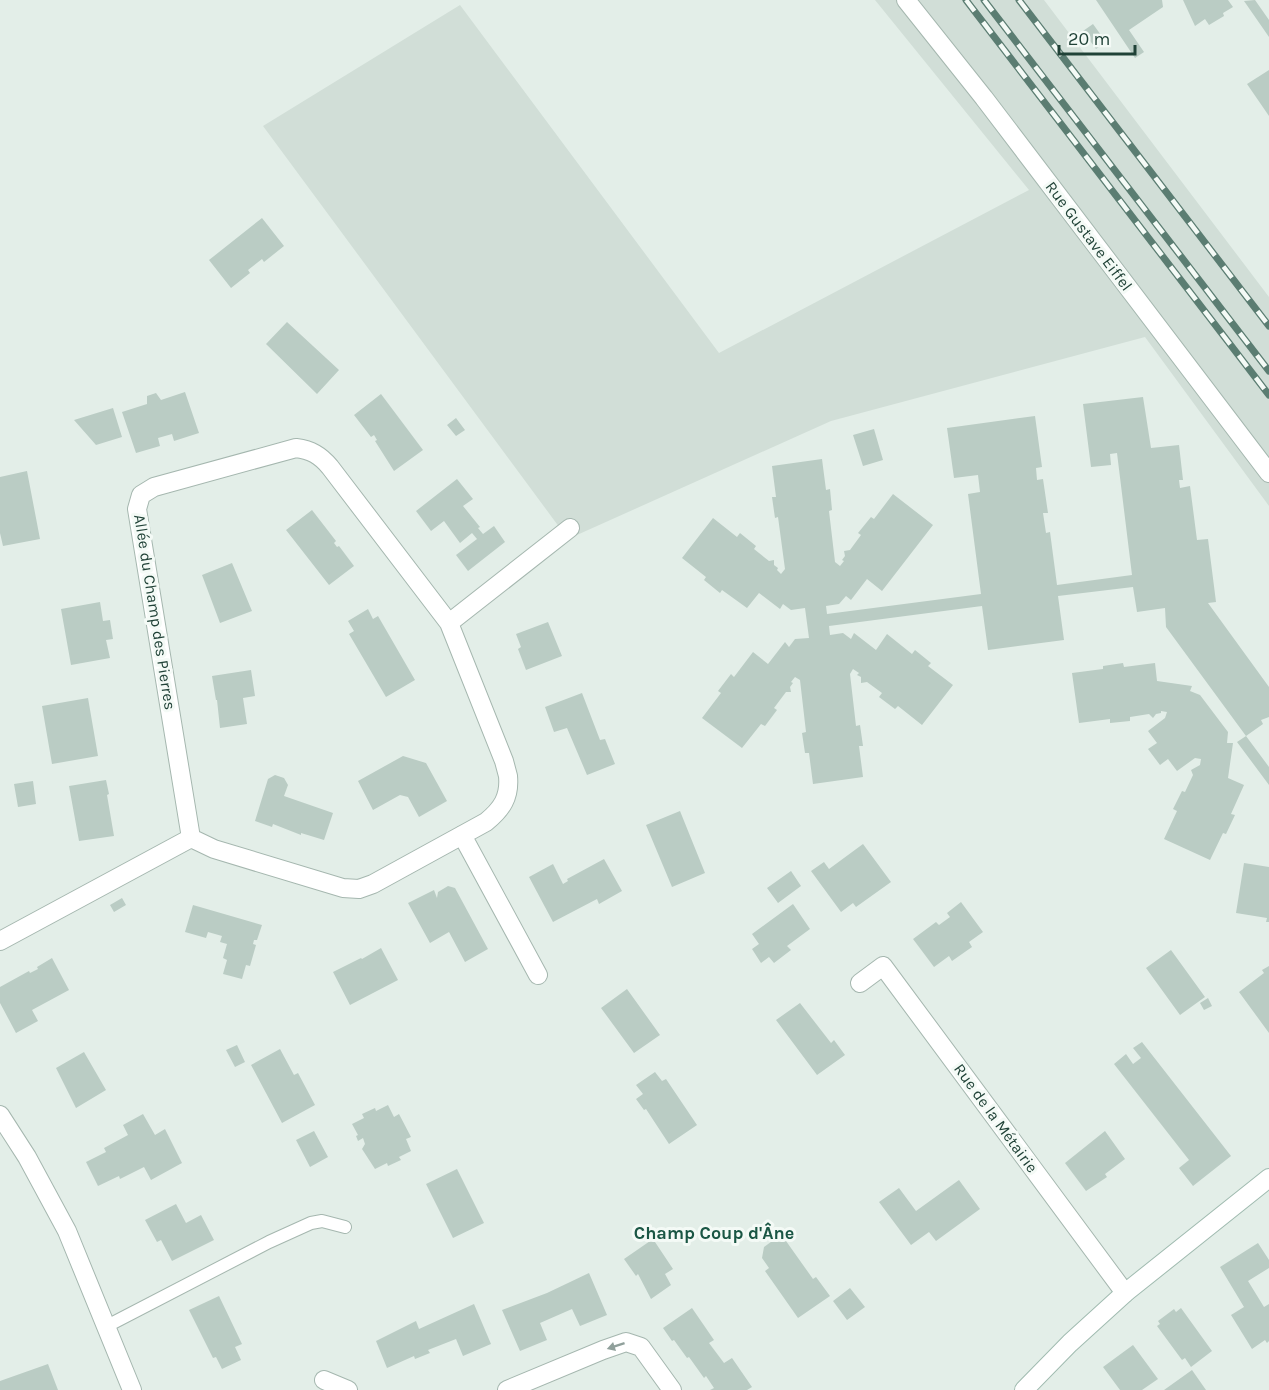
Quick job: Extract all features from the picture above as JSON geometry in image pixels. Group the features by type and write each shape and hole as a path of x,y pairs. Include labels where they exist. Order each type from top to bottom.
{"street":[{"name":"Rue Gustave Eiffel","path":"906,0 984,98 1269,474"},
{"name":"Allée du Champ des Pierres","path":"296,448 308,450 320,456 330,466 449,623 504,761 509,787 506,800 499,811 486,822 462,835 373,884 359,889 343,888 214,849 191,838 137,509 141,495 154,487 296,448"},
{"path":"449,623 570,528"},
{"path":"462,835 538,975"},
{"path":"0,941 191,838"},
{"name":"Rue de la Métairie","path":"860,983 883,966 1125,1293"},
{"path":"0,1115 27,1157 67,1230 132,1390"},
{"path":"1024,1390 1070,1343 1125,1293 1269,1178"},
{"path":"517,1388 626,1342 641,1347 672,1390"},
{"path":"324,1380 348,1390"}],"lane":[{"path":"107,1326 311,1223 322,1221 345,1227"}],"shaded area":[{"path":"875,0 1044,0 1269,297 1269,506 1145,337 831,421 568,539 263,126 460,5 719,353 1029,190"}],"building":[{"path":"1096,0 1162,0 1163,7 1129,30 1144,52 1135,58"},
{"path":"1183,0 1228,0 1233,7 1209,25 1205,19 1195,26"},
{"path":"1255,0 1269,20 1269,37 1244,1"},
{"path":"1093,24 1106,42 1096,49 1083,31"},
{"path":"1269,70 1269,116 1247,84"},
{"path":"262,218 284,246 264,262 262,259 248,270 250,273 231,288 209,260"},
{"path":"287,322 339,370 317,394 266,344"},
{"path":"185,392 199,433 174,441 172,434 158,438 160,446 136,453 122,412 147,404 147,396 156,393 161,400"},
{"path":"381,394 423,450 394,471 375,441 377,440 374,435 371,437 354,415"},
{"path":"1143,397 1151,448 1179,445 1183,480 1179,480 1180,488 1190,486 1197,540 1208,539 1216,602 1208,603 1269,687 1269,717 1261,720 1263,724 1246,736 1166,627 1165,608 1137,612 1133,587 1058,596 1064,640 988,650 982,606 829,626 830,635 843,633 851,639 854,633 876,650 887,634 912,654 915,650 931,663 928,666 953,685 922,725 898,706 895,709 879,697 882,693 867,682 861,683 861,677 857,675 859,673 853,669 850,674 856,726 860,725 863,746 859,746 863,777 813,784 809,753 805,753 802,733 806,732 800,680 795,677 791,682 793,683 790,687 791,692 786,692 774,708 777,710 765,726 761,724 742,748 702,718 721,693 718,691 731,674 734,677 753,652 768,664 785,642 789,647 795,639 809,638 805,608 791,610 783,604 780,609 759,593 747,608 722,590 720,593 704,580 706,577 682,558 713,518 737,537 740,533 769,561 774,560 774,565 781,574 785,569 778,517 775,518 772,497 776,497 772,466 822,459 826,490 830,489 832,510 829,511 835,562 840,566 844,561 842,560 845,556 844,551 850,550 861,535 858,533 871,517 874,519 893,494 933,525 882,591 867,579 851,600 846,596 839,604 826,606 827,614 981,594 968,494 980,492 978,475 954,478 947,428 1035,416 1042,467 1036,468 1037,480 1043,479 1048,513 1043,513 1046,533 1050,532 1057,585 1132,575 1117,453 1110,454 1111,465 1091,467 1083,404"},
{"path":"113,408 122,437 96,445 74,420"},
{"path":"456,418 465,430 456,436 447,425"},
{"path":"874,429 883,460 863,466 853,435"},
{"path":"27,471 40,539 3,546 0,533 0,477"},
{"path":"457,479 473,499 463,506 480,527 478,528 483,534 494,526 505,542 468,571 456,555 477,539 472,533 460,543 444,521 431,531 416,511"},
{"path":"312,510 336,541 334,543 337,547 339,546 354,566 329,585 286,530"},
{"path":"232,563 252,611 220,623 202,575"},
{"path":"100,602 103,621 110,620 113,639 106,640 110,658 71,665 61,609"},
{"path":"368,609 373,619 378,616 415,680 386,697 349,634 354,631 348,621"},
{"path":"548,622 562,656 526,670 518,649 521,647 516,634"},
{"path":"1123,663 1124,667 1155,663 1157,681 1192,686 1190,691 1200,695 1228,732 1227,743 1233,743 1228,778 1244,785 1231,814 1235,815 1210,860 1164,839 1177,811 1173,809 1193,775 1191,770 1200,765 1201,759 1195,758 1177,771 1168,759 1160,765 1148,749 1157,743 1148,731 1165,718 1167,712 1161,711 1153,718 1149,714 1130,717 1130,721 1110,723 1110,719 1079,723 1072,673 1103,669 1103,666"},
{"path":"251,670 255,696 243,698 247,724 220,728 212,676"},
{"path":"582,693 600,740 605,739 615,764 587,775 567,728 554,732 545,707"},
{"path":"88,698 98,756 52,764 42,706"},
{"path":"1246,736 1269,767 1269,785 1237,742"},
{"path":"403,756 426,763 447,801 419,817 408,797 400,795 373,810 358,781"},
{"path":"275,775 284,778 288,785 284,796 333,813 324,840 301,833 301,835 273,824 272,827 255,821 268,779"},
{"path":"106,780 114,836 79,841 69,786"},
{"path":"33,781 36,804 18,807 14,784"},
{"path":"680,811 705,873 672,887 646,825"},
{"path":"863,844 891,882 856,907 853,903 841,912 811,871 824,862 829,869"},
{"path":"604,859 622,891 599,904 597,899 553,922 529,877 553,864 563,884 568,881 567,879"},
{"path":"1244,863 1269,867 1269,922 1266,922 1267,918 1236,913"},
{"path":"791,871 801,886 778,903 767,888"},
{"path":"448,886 455,888 488,949 465,962 449,932 430,943 408,903 434,890 437,898 438,892"},
{"path":"122,898 126,905 114,912 110,905"},
{"path":"961,902 983,932 969,942 972,947 952,961 949,956 934,967 913,939 936,922 939,925 950,917 947,913"},
{"path":"793,904 810,929 787,946 791,950 774,963 769,957 761,963 752,949 759,944 752,934"},
{"path":"193,905 262,925 257,940 254,940 253,944 256,945 250,966 246,965 242,979 223,974 227,960 223,958 227,944 220,942 222,936 208,932 206,938 185,932"},
{"path":"381,948 398,980 350,1005 333,972"},
{"path":"1171,950 1205,997 1180,1015 1146,968"},
{"path":"52,958 69,990 32,1010 38,1021 16,1033 0,1003 0,987 29,971 30,973 38,969 37,967"},
{"path":"1269,966 1269,1033 1239,992 1264,973 1262,970"},
{"path":"627,989 660,1035 634,1053 601,1008"},
{"path":"1208,998 1212,1006 1204,1010 1200,1003"},
{"path":"800,1003 831,1043 834,1040 845,1055 817,1075 776,1020"},
{"path":"1142,1042 1231,1156 1193,1186 1179,1168 1189,1160 1114,1064 1126,1054 1133,1064 1141,1058 1133,1048"},
{"path":"237,1045 245,1062 235,1067 226,1050"},
{"path":"280,1049 294,1075 298,1073 315,1105 282,1123 251,1065"},
{"path":"84,1052 106,1090 76,1108 56,1068"},
{"path":"655,1072 662,1081 666,1079 697,1125 669,1144 646,1109 644,1110 636,1099 643,1094 636,1085"},
{"path":"388,1105 394,1117 399,1114 411,1137 406,1139 411,1151 399,1157 401,1160 375,1169 362,1149 365,1144 363,1138 358,1141 356,1136 358,1135 352,1124 364,1118 362,1114"},
{"path":"143,1114 155,1135 165,1129 182,1163 151,1180 144,1167 120,1179 119,1176 98,1186 86,1162 106,1152 104,1148 128,1135 123,1125"},
{"path":"314,1131 328,1157 310,1167 296,1140"},
{"path":"1105,1131 1125,1159 1105,1174 1107,1177 1086,1191 1065,1163"},
{"path":"457,1169 484,1223 453,1238 426,1184"},
{"path":"959,1180 980,1209 936,1241 929,1232 911,1245 879,1202 899,1188 916,1211"},
{"path":"176,1204 186,1223 201,1215 214,1240 172,1261 161,1240 157,1242 145,1220"},
{"path":"653,1239 673,1269 665,1274 671,1285 651,1299 638,1274 636,1276 624,1259"},
{"path":"775,1239 786,1241 813,1279 816,1277 830,1296 798,1318 765,1271 769,1268 762,1258 764,1247"},
{"path":"1258,1243 1269,1260 1269,1268 1248,1281 1264,1307 1269,1304 1269,1341 1267,1343 1265,1340 1252,1349 1231,1315 1244,1307 1220,1267"},
{"path":"589,1273 607,1315 580,1326 572,1309 540,1323 547,1340 520,1351 502,1310 547,1293"},
{"path":"850,1288 865,1307 847,1320 833,1301"},
{"path":"219,1296 242,1344 235,1347 241,1360 222,1369 216,1357 213,1358 189,1310"},
{"path":"474,1304 491,1344 463,1356 456,1339 428,1350 430,1353 415,1359 414,1356 387,1368 376,1341 416,1321 419,1329"},
{"path":"692,1308 714,1340 709,1343 724,1363 732,1358 752,1387 747,1390 710,1390 714,1388 706,1376 704,1378 689,1357 687,1358 674,1340 672,1341 663,1328"},
{"path":"1181,1308 1212,1351 1191,1367 1185,1358 1182,1360 1157,1326 1160,1324 1158,1321 1174,1309 1176,1312"},
{"path":"1133,1345 1158,1379 1142,1390 1120,1390 1103,1367"},
{"path":"48,1364 58,1390 0,1390 0,1381"},
{"path":"1192,1370 1206,1390 1164,1390"}],"railway":[{"path":"966,0 1269,395"},
{"path":"984,0 1269,371"},
{"path":"1019,0 1269,326"}],"district":[{"name":"Champ Coup d'Âne","path":"714,1233"}]}
